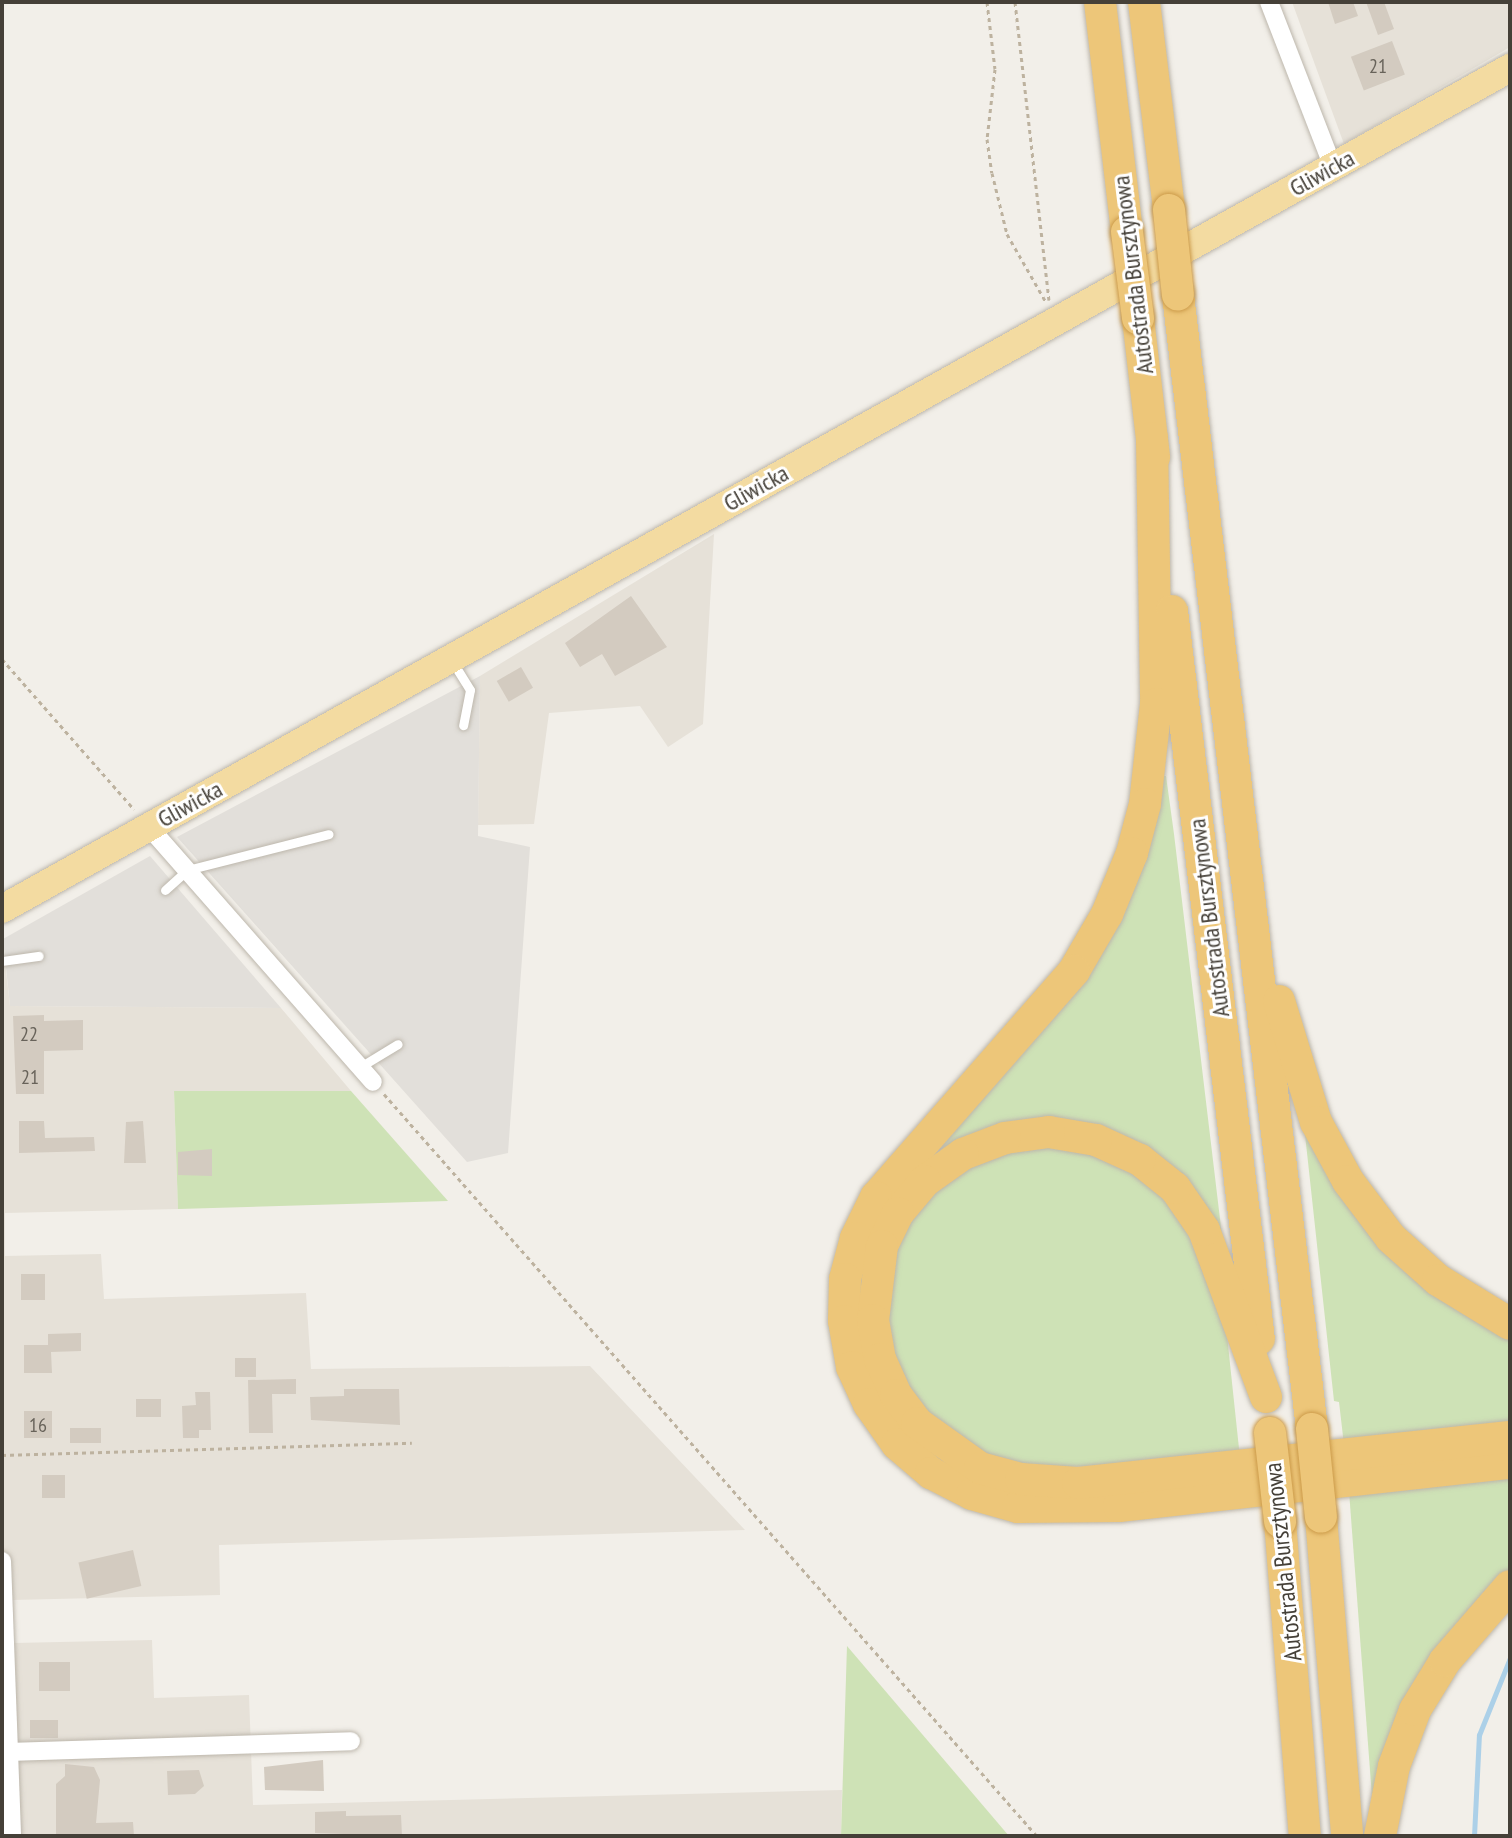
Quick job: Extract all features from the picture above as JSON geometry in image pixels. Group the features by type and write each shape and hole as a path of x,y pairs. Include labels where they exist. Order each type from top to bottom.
{"highway":[{"name":"Autostrada Bursztynowa","path":"1100,2 1280,1521 1305,1836"},
{"name":"Autostrada Bursztynowa","path":"1144,2 1312,1429 1347,1836"},
{"path":"1152,438 1156,704 1145,804 1132,853 1107,914 1074,971 876,1197 856,1238 845,1279 844,1321 852,1367 869,1404 897,1444 920,1463 972,1494 1018,1507 1119,1506 1510,1463"},
{"path":"1248,880 1291,1048 1316,1122 1348,1181 1391,1238 1414,1259 1438,1280 1510,1324"},
{"path":"1266,1397 1204,1230 1175,1188 1140,1160 1096,1140 1049,1132 1005,1138 963,1154 925,1181 898,1213 882,1246 873,1320 891,1383 917,1423 980,1468 1021,1479 1078,1483 1510,1437"},
{"path":"1380,1836 1394,1766 1415,1710 1462,1639 1510,1586"}],"main road":[{"name":"Gliwicka","path":"2,909 1510,68"}],"street":[{"path":"1269,2 1333,167"},
{"path":"149,827 373,1082"},
{"path":"2,1561 12,1836"},
{"path":"9,1752 351,1741"}],"lane":[{"path":"450,659 470,690 463,725"},
{"path":"165,890 187,870 329,834"},
{"path":"2,961 39,956"},
{"path":"360,1067 398,1044"}],"path":[{"path":"987,2 995,69 987,139 992,173 1007,234 1050,309 1015,2"},
{"path":"2,659 149,827"},
{"path":"373,1082 1037,1836"},
{"path":"2,1455 412,1443"}],"shaded area":[{"path":"1292,2 1510,2 1510,47 1344,144"},
{"path":"714,534 703,724 668,747 640,706 549,713 534,824 478,825 480,676"},
{"path":"480,676 478,836 530,847 508,1153 467,1162 177,837"},
{"path":"150,856 281,1008 10,1006 3,939"},
{"path":"2,935 10,1006 281,1008 351,1091 174,1091 178,1209 5,1213 5,1256 101,1254 104,1299 306,1293 311,1369 590,1366 745,1530 219,1545 220,1595 13,1600 14,1643 152,1640 154,1698 249,1695 253,1805 842,1790 841,1836 2,1836"}],"green space":[{"path":"1161,776 1166,776 1174,834 1223,1244 1172,1174 1121,1139 1060,1124 989,1132 926,1168 894,1204 865,1280 867,1344 884,1391 913,1432 939,1456 994,1483 1053,1492 1242,1476 1243,1484 1093,1499 1005,1494 950,1473 924,1455 886,1414 859,1343 855,1315 860,1265 892,1194 1023,1050 1092,959 1138,864"},
{"path":"174,1091 351,1091 448,1201 178,1209"},
{"path":"1303,1116 1321,1155 1510,1335 1510,1427 1344,1445 1339,1402 1334,1401"},
{"path":"1024,1146 1078,1148 1144,1178 1181,1217 1226,1326 1240,1458 1031,1469 964,1447 907,1391 885,1326 898,1240 923,1201 965,1166"},
{"path":"1510,1473 1510,1574 1372,1797 1349,1491"},
{"path":"847,1646 1009,1836 841,1836"}],"building":[{"path":"1328,2 1353,2 1358,16 1335,24"},
{"path":"1366,2 1384,2 1394,29 1378,35"},
{"path":"1392,41 1405,75 1364,90 1351,57"},
{"path":"631,596 667,647 615,676 602,654 580,667 565,643"},
{"path":"521,667 533,688 509,702 497,681"},
{"path":"44,1015 44,1021 83,1020 83,1050 44,1051 44,1094 16,1094 13,1016"},
{"path":"19,1121 44,1121 45,1138 94,1137 95,1151 19,1153"},
{"path":"143,1121 146,1163 124,1163 126,1122"},
{"path":"212,1149 212,1176 178,1175 178,1152"},
{"path":"21,1274 45,1274 45,1300 21,1300"},
{"path":"81,1333 81,1351 51,1352 52,1373 24,1373 24,1345 48,1345 48,1334"},
{"path":"235,1358 256,1358 256,1377 235,1377"},
{"path":"296,1379 296,1394 272,1394 273,1433 249,1433 248,1380"},
{"path":"344,1389 399,1389 400,1425 311,1420 310,1397 344,1396"},
{"path":"195,1392 210,1392 211,1430 199,1430 199,1438 183,1438 182,1406 196,1405"},
{"path":"136,1399 161,1399 161,1417 136,1417"},
{"path":"24,1411 52,1411 52,1438 24,1438"},
{"path":"70,1428 101,1428 101,1443 70,1443"},
{"path":"42,1475 65,1475 65,1498 42,1498"},
{"path":"133,1550 141,1586 87,1599 78,1563"},
{"path":"39,1662 70,1662 70,1691 39,1691"},
{"path":"30,1720 58,1720 58,1738 30,1738"},
{"path":"323,1760 324,1791 265,1790 264,1767"},
{"path":"65,1764 94,1767 100,1780 96,1823 133,1822 134,1836 56,1836 56,1784 65,1776"},
{"path":"199,1770 204,1786 195,1794 168,1795 167,1771"},
{"path":"346,1811 346,1816 401,1815 402,1836 315,1833 315,1812"}],"waterway":[{"path":"1474,1836 1479,1735 1510,1658"}]}
